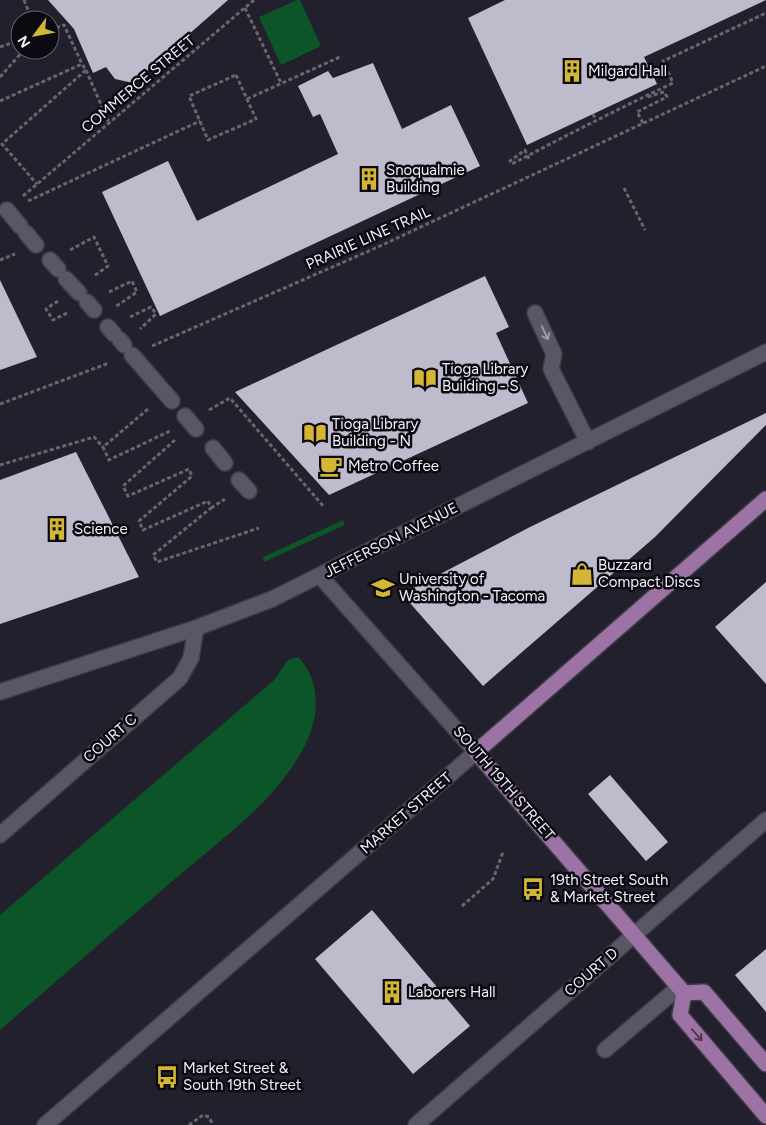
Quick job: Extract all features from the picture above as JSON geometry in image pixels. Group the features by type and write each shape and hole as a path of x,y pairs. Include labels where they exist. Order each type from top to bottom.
{"main road":[{"name":"MARKET STREET","path":"476,752 766,499"},
{"name":"SOUTH 19TH STREET","path":"476,752 682,990"},
{"path":"766,1064 704,992 682,990 680,1015 766,1116"}],"street":[{"path":"7,210 36,245"},
{"path":"58,269 169,397"},
{"path":"535,313 554,354 552,369 588,442"},
{"name":"JEFFERSON AVENUE","path":"0,692 196,628 272,599 766,352"},
{"path":"185,416 196,429"},
{"path":"212,448 225,463"},
{"name":"SOUTH 19TH STREET","path":"320,576 476,752"},
{"name":"COURT C","path":"0,835 180,678 192,658 196,628"},
{"name":"MARKET STREET","path":"45,1125 476,752"},
{"name":"COURT D","path":"416,1125 766,820"},
{"path":"605,1050 682,990"}],"path":[{"name":"COMMERCE STREET","path":"86,70 2,144 37,184 254,0"},
{"path":"245,8 281,83"},
{"path":"528,157 525,150 510,161 512,164 528,157 596,120 673,83 663,61 766,13"},
{"path":"60,26 64,25 109,123"},
{"path":"247,99 342,56"},
{"path":"0,77 15,60"},
{"path":"0,101 82,64"},
{"name":"PRAIRIE LINE TRAIL","path":"0,404 107,324 378,247 766,66"},
{"path":"236,75 256,119 208,140 200,120 189,96 236,75"},
{"path":"636,101 664,92 667,97 637,112 643,123"},
{"path":"593,114 596,120"},
{"path":"7,210 200,120"},
{"path":"624,188 644,230"},
{"path":"132,281 137,292 107,324 132,281"},
{"path":"103,448 169,397"},
{"path":"230,398 324,507"},
{"path":"0,465 94,437 103,448 109,460 171,430 175,440 123,486 128,496 189,469 192,476 139,521 143,530 208,501 211,508 153,555 157,562 259,528"},
{"path":"462,906 493,879 503,852"},
{"path":"188,1125 203,1115 209,1117 213,1125"}],"green space":[{"path":"300,0 321,46 281,65 259,17"},
{"path":"343,520 345,525 264,562 263,557"},
{"path":"298,657 311,675 316,697 316,708 307,741 281,781 265,800 230,833 0,1030 0,915 274,680 288,660"}],"building":[{"path":"48,0 228,0 133,83 115,79 106,67 93,73 74,29 60,13 60,10 57,10"},
{"name":"Milgard Hall","path":"505,0 766,0 644,57 657,84 527,145 468,18"},
{"name":"Snoqualmie Building","path":"373,63 402,129 451,105 480,166 160,316 102,192 168,161 197,221 338,154 320,114 313,117 298,86 328,71 333,78"},
{"name":"Tioga Library Building - S","path":"485,276 509,327 496,333 528,403 329,495 235,392"},
{"path":"0,280 37,357 0,370"},
{"path":"766,413 766,425 655,537 483,686 402,594 530,527"},
{"name":"Science","path":"76,452 139,577 0,624 0,480"},
{"path":"766,582 766,684 715,627"},
{"path":"610,775 668,842 646,861 588,794"},
{"name":"Laborers Hall","path":"372,910 470,1026 413,1074 315,959"},
{"path":"766,949 766,1012 735,975"}],"place":[{"name":"Milgard Hall","path":"572,71"},
{"name":"Snoqualmie Building","path":"369,179"},
{"name":"Tioga Library Building - S","path":"425,378"},
{"name":"Tioga Library Building - N","path":"315,433"},
{"name":"Metro Coffee","path":"331,466"},
{"name":"Science","path":"57,529"},
{"name":"Buzzard Compact Discs","path":"582,574"},
{"name":"University of Washington - Tacoma","path":"383,588"},
{"name":"19th Street South & Market Street","path":"533,889"},
{"name":"Laborers Hall","path":"392,992"},
{"name":"Market Street & South 19th Street","path":"167,1077"}]}
